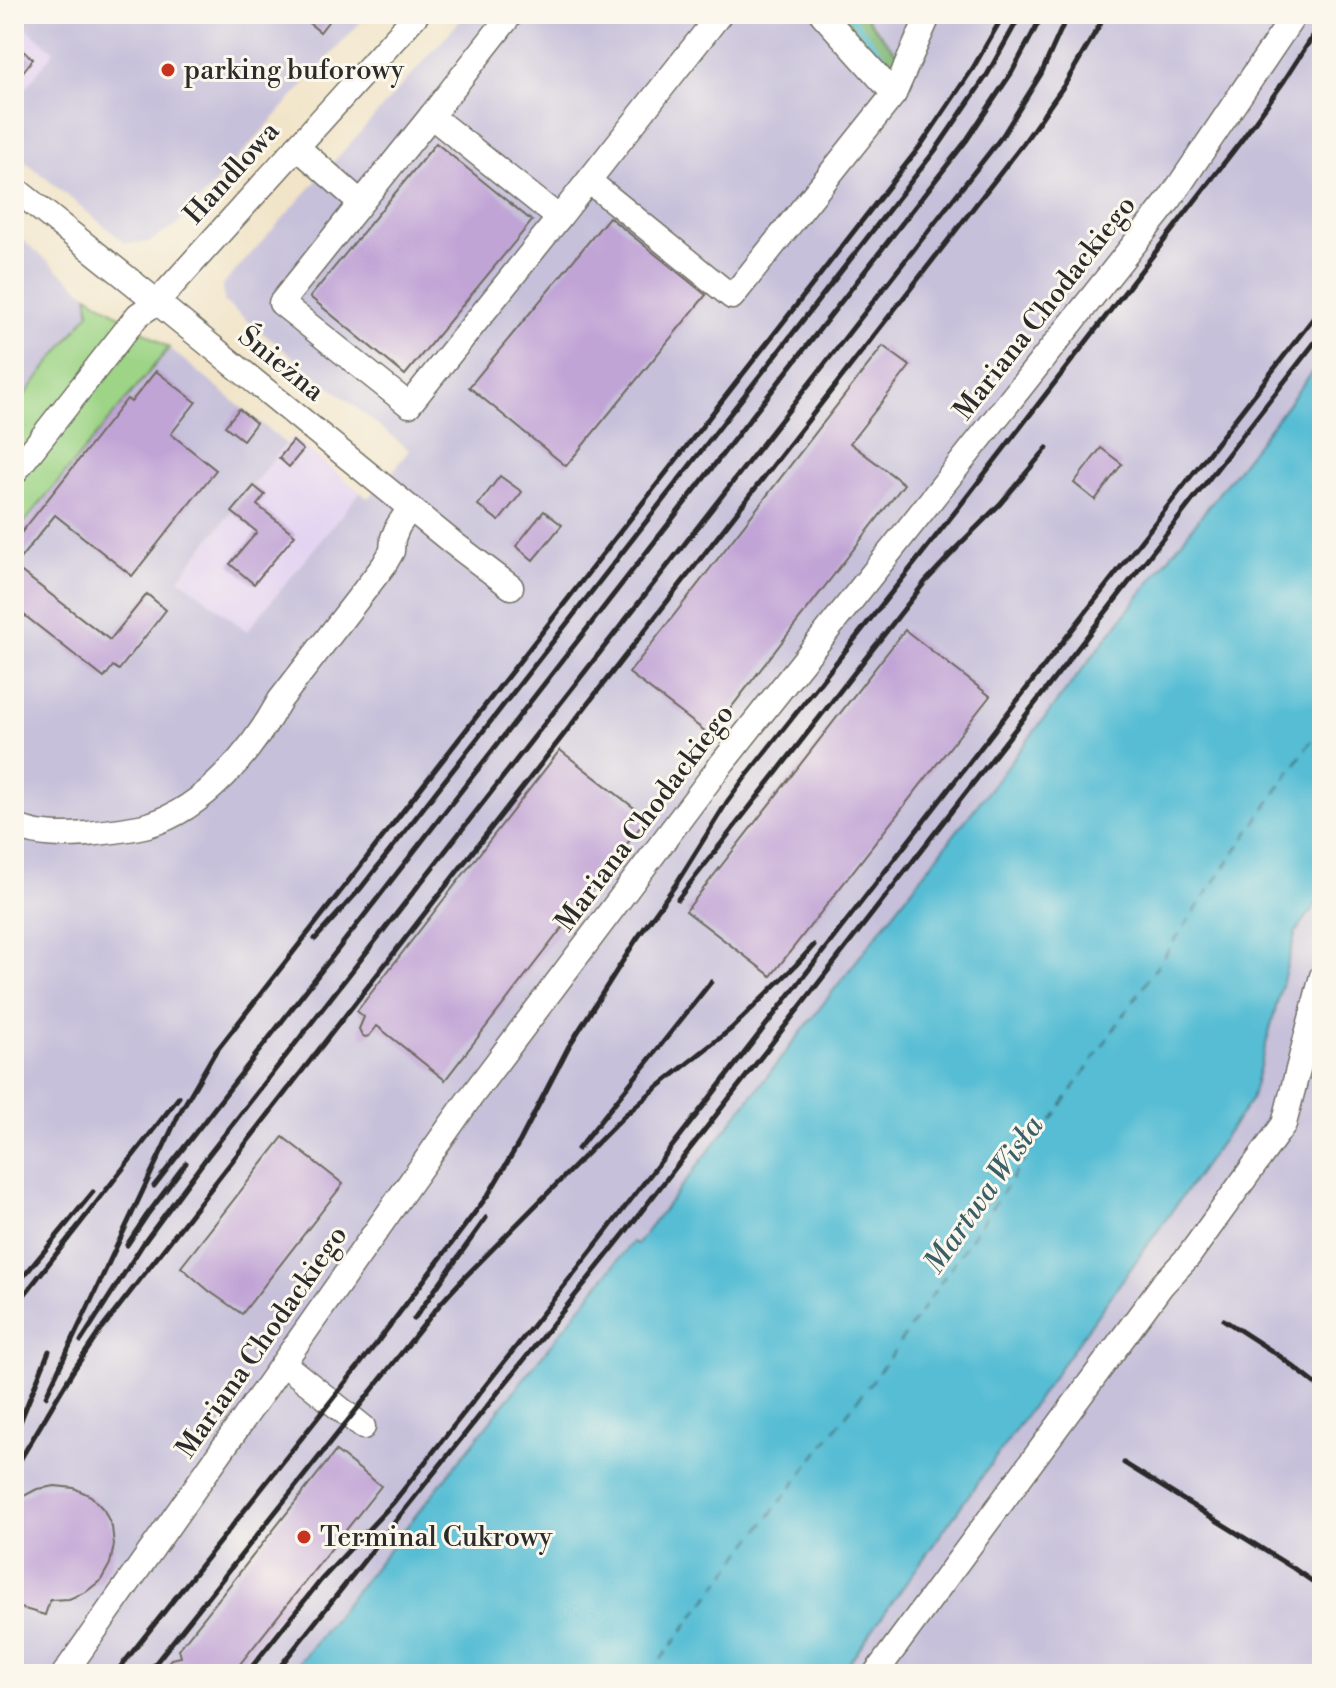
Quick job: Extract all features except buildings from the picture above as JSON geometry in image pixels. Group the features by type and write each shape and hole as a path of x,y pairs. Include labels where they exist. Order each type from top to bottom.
{"street":[{"name":"Handlowa","path":"14,473 138,315 157,302 417,14"},
{"path":"511,14 281,303 409,405 720,14"},
{"path":"822,14 894,94"},
{"path":"589,181 732,297 894,94 929,14"},
{"name":"Mariana Chodackiego","path":"64,1674 467,1102 723,762 1170,199 1295,14"},
{"path":"431,116 559,218"},
{"path":"297,147 361,203"},
{"name":"Śnieżna","path":"14,188 511,587"},
{"path":"14,825 50,834 118,831 151,824 187,807 241,759 280,700 384,565 392,551 398,526 410,508"},
{"path":"875,1674 1284,1124 1322,976"},
{"path":"284,1364 363,1427"}],"shaded area":[{"name":"parking buforowy","path":"14,14 368,14 177,225 150,242 125,243 14,152 14,103 54,51 14,18"},
{"path":"466,14 1322,14 1322,360 636,1245 632,1242 290,1674 14,1674 14,535 169,348 286,444 179,578 247,631 360,492 368,498 397,466 409,450 224,302 223,285"},
{"path":"14,18 55,51 14,103"},
{"path":"14,233 88,295 89,313 14,409"},
{"path":"292,437 360,492 247,631 179,579"},
{"path":"1322,896 1322,1674 841,1674 1251,1100 1296,932"}],"green space":[{"path":"830,14 863,14 901,58 885,75"},
{"path":"88,295 169,348 14,535 14,409 89,313"}],"water":[{"name":"Martwa Wisła","path":"1322,360 1322,896 1296,932 1251,1100 841,1674 290,1674 632,1242 637,1244"}],"waterway":[{"path":"848,14 886,59"}],"ferry route":[{"path":"650,1674 887,1361 1322,725"}],"railway":[{"path":"46,1396 179,1114 214,1054 921,145 973,68 1004,14"},
{"path":"315,939 361,888 937,148 987,75 1021,14"},
{"path":"154,1186 966,141 1012,72 1043,14"},
{"path":"81,1341 143,1244 207,1157 1003,135 1041,74 1068,14"},
{"path":"14,1470 100,1331 1023,144 1065,84 1106,14"},
{"path":"115,1674 376,1344 488,1195 569,1046 727,802 1241,141 1322,22"},
{"path":"246,1674 321,1580 393,1503 571,1277 1322,307"},
{"path":"274,1674 624,1234 1322,333"},
{"path":"949,555 1000,504 1047,448"},
{"path":"678,899 925,582 957,548"},
{"path":"147,1674 441,1303 623,1117 731,1029 814,945"},
{"path":"578,1149 711,982"},
{"path":"14,1308 179,1097"},
{"path":"127,1245 186,1163"},
{"path":"14,1288 93,1192"},
{"path":"414,1319 486,1218"},
{"path":"1224,1320 1281,1357 1322,1389"},
{"path":"14,1437 49,1351"},
{"path":"1124,1463 1322,1588"}],"place":[{"name":"parking buforowy","path":"168,70"},
{"name":"Terminal Cukrowy","path":"304,1537"}]}
